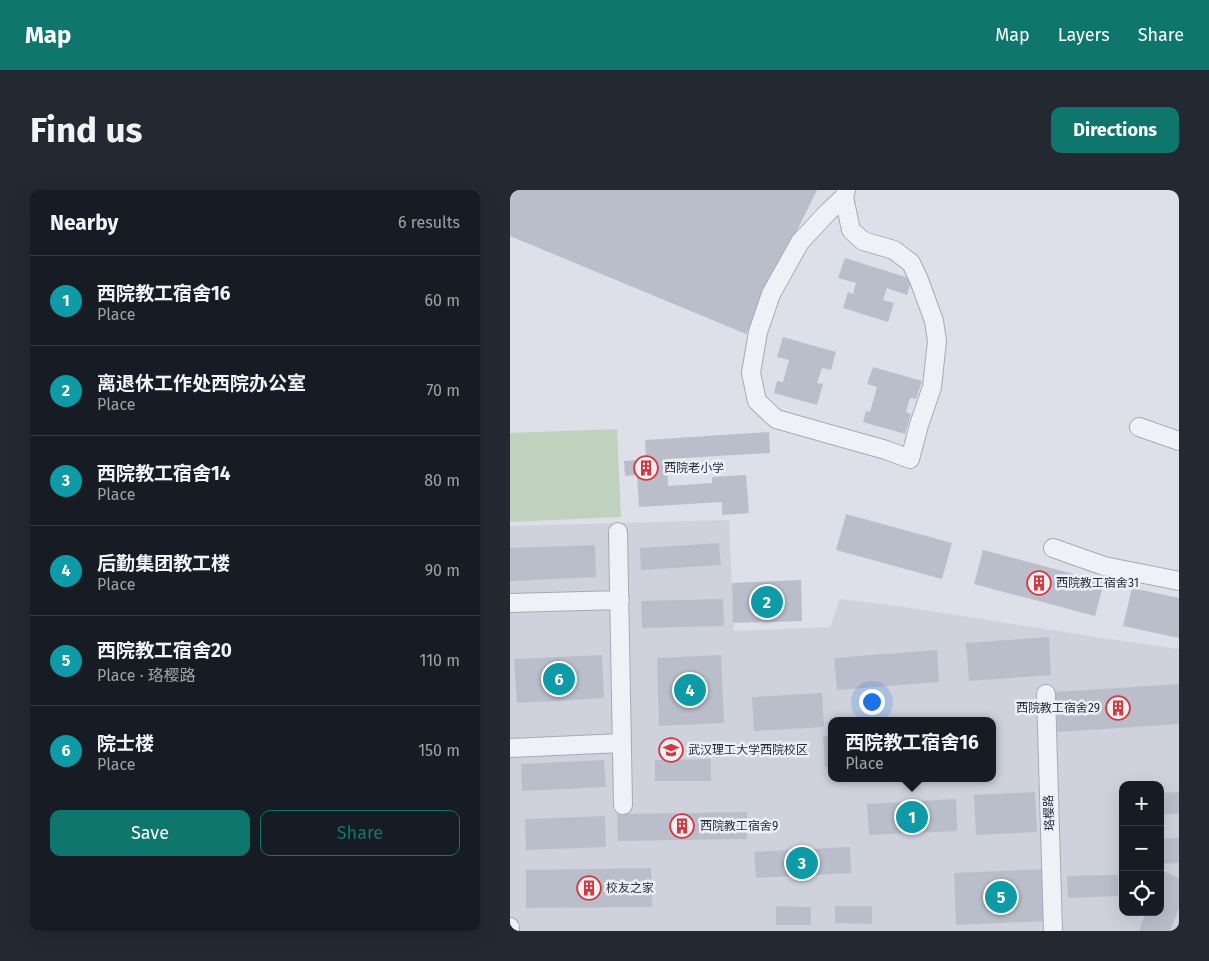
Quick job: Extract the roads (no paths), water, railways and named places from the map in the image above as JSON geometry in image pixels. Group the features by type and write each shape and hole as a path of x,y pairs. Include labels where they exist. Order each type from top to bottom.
{"street":[{"path":"845,193 851,230 863,241 894,250 911,263 934,320 937,341 932,387 910,459 886,450 776,419 757,401 751,373 758,332 771,294 800,242 845,193"},
{"path":"1140,427 1179,441"},
{"path":"618,532 624,805"},
{"path":"1053,548 1104,566 1179,581"},
{"path":"510,603 620,600"},
{"name":"珞樱路","path":"1046,694 1053,931"},
{"path":"510,748 622,743"}],"place":[{"name":"西院老小学","path":"646,468"},
{"name":"西院教工宿舍31","path":"1039,583"},
{"name":"离退休工作处西院办公室","path":"767,602"},
{"name":"院士楼","path":"559,679"},
{"name":"后勤集团教工楼","path":"690,690"},
{"name":"西院教工宿舍29","path":"1118,708"},
{"name":"武汉理工大学西院校区","path":"671,750"},
{"name":"西院教工宿舍16","path":"912,817"},
{"name":"西院教工宿舍9","path":"682,826"},
{"name":"西院教工宿舍14","path":"802,863"},
{"name":"校友之家","path":"589,888"},
{"name":"西院教工宿舍20","path":"1001,897"}]}
